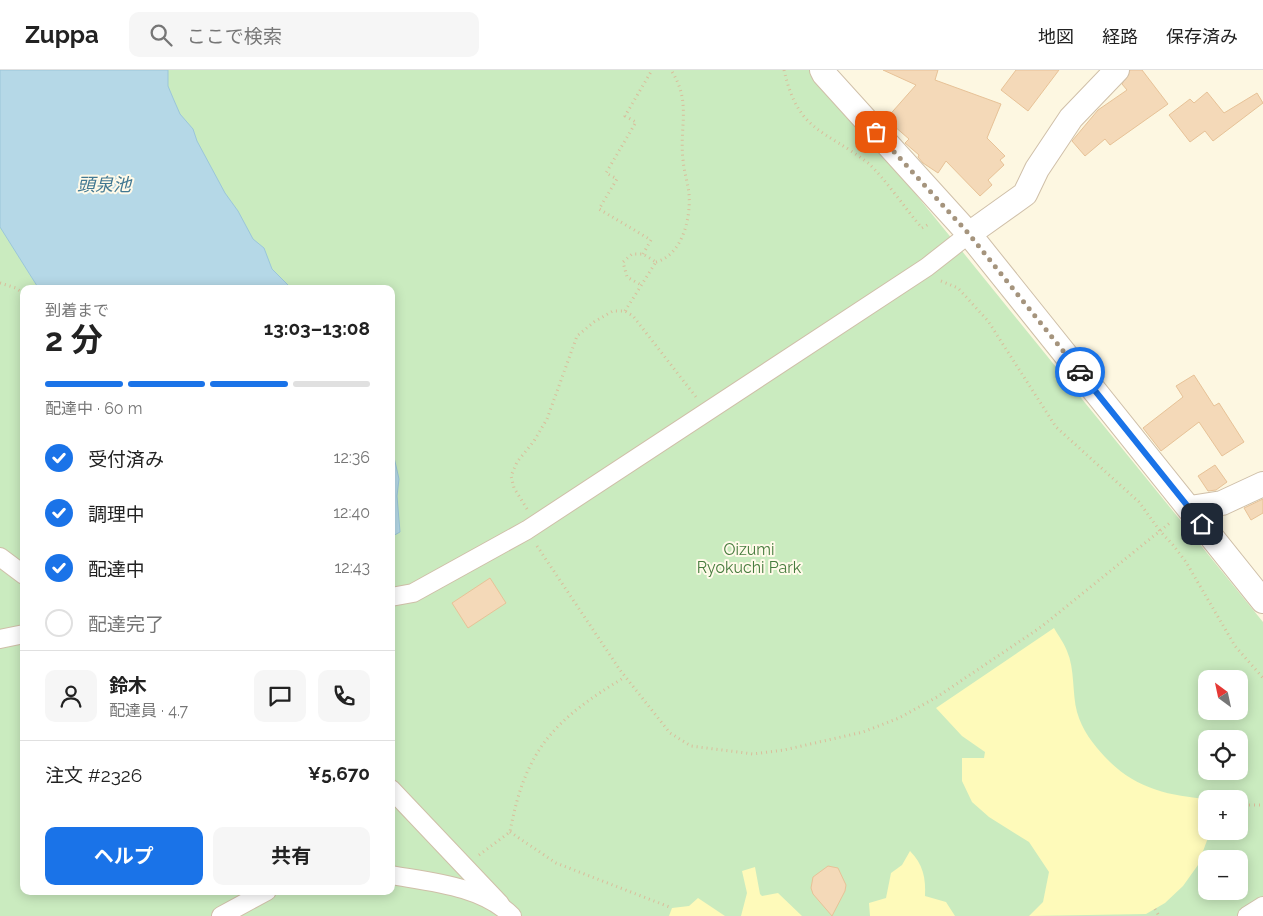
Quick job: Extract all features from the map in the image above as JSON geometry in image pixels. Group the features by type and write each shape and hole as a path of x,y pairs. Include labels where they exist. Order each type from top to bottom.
{"street":[{"path":"822,70 969,234 1263,601"},
{"path":"395,596 414,593 531,527 927,267 1025,194 1037,169 1071,118 1117,70"},
{"path":"1190,508 1222,504 1263,484"},
{"path":"0,557 20,572"},
{"path":"0,639 20,635"},
{"path":"395,793 506,910"},
{"path":"395,876 456,887 506,910"},
{"path":"221,916 260,895"},
{"path":"1247,916 1263,906"}],"path":[{"path":"643,254 652,240 599,209 617,179 606,173 636,122 625,116 652,70"},
{"path":"625,311 656,262 667,259 680,241 687,224 689,195 683,159 684,98 671,70"},
{"path":"784,70 789,92 801,115 818,130 869,164 922,228"},
{"path":"640,285 627,277 623,262 632,254 643,254 656,262"},
{"path":"927,267 934,278 958,288 988,321 1041,407 1056,427 1139,502 1186,562 1235,646 1263,678"},
{"path":"0,283 20,291"},
{"path":"707,411 634,316 625,311 613,311 594,322 577,336 547,419 534,441 517,462 511,476 514,488 531,527 626,677 670,733 692,746 753,754 784,750 863,732 899,718 936,697 1033,632 1190,508"},
{"path":"464,866 510,832 513,813 533,759 554,728 588,699 626,677"},
{"path":"1248,805 1263,805"},
{"path":"510,832 556,862 672,908"},
{"path":"1154,909 1159,916"}],"green space":[{"name":"Oizumi Ryokuchi Park","path":"0,70 815,70 1263,622 1263,916 0,916"}],"sand":[{"path":"1054,628 1070,658 1075,705 1079,719 1096,747 1116,768 1140,783 1166,793 1198,798 1198,840 1207,840 1204,850 1198,850 1198,865 1183,886 1165,903 1146,914 1029,916 1043,902 1049,872 1029,842 989,817 972,802 962,781 962,758 984,758 985,752 962,736 936,708"},
{"path":"910,851 918,861 923,872 925,896 946,902 955,916 870,916 869,903 886,898 891,873 902,865"},
{"path":"755,867 760,894 762,896 778,893 802,916 741,916 747,893 742,871"},
{"path":"698,898 725,916 669,916 672,908 689,906"}],"water":[{"name":"頭泉池","path":"0,70 168,70 168,86 180,114 193,129 197,141 225,193 238,211 253,239 264,248 272,269 288,285 36,285 0,227"},
{"path":"395,462 399,479 397,496 400,532 395,535"}],"building":[{"path":"883,70 938,70 935,80 1001,104 987,138 1005,156 1000,160 1004,165 988,180 992,185 980,196 946,161 938,173 923,163 918,157 919,155 905,143 909,139 886,119 916,85"},
{"path":"1016,70 1059,70 1028,111 1001,90"},
{"path":"1130,70 1142,70 1168,104 1110,145 1105,139 1085,156 1072,141 1098,110 1127,90 1122,84"},
{"path":"1207,92 1224,113 1257,93 1263,103 1213,141 1205,131 1190,142 1169,115 1190,99 1194,103"},
{"path":"1194,375 1214,406 1219,403 1244,442 1222,456 1199,422 1161,451 1143,428 1183,397 1176,386"},
{"path":"1215,465 1227,482 1216,490 1208,491 1198,476"},
{"path":"1263,499 1263,513 1251,520 1244,508"},
{"path":"490,578 506,603 468,628 452,603"},
{"path":"828,866 838,868 846,885 845,891 832,916 813,894 811,888 813,877"}],"way so far":[{"path":"876,132 969,234 1080,372"}],"route":[{"path":"1080,372 1202,524"}]}
